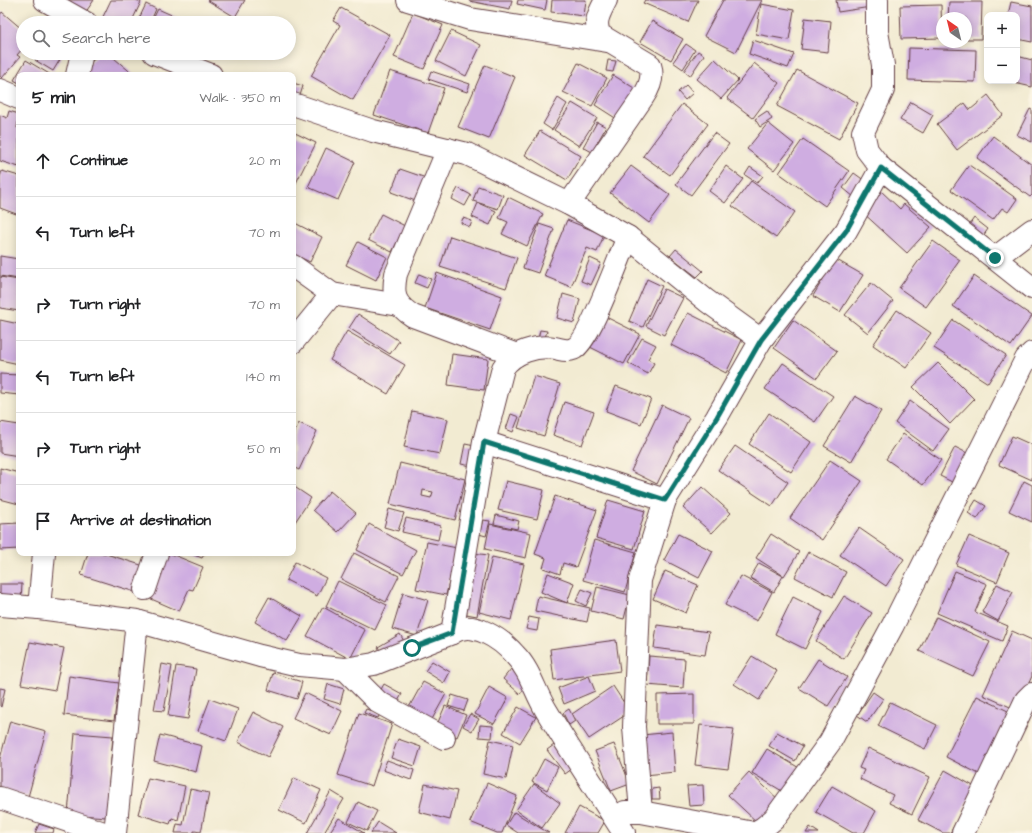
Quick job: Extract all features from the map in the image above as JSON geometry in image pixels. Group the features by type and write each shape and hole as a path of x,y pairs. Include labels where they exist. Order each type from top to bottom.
{"street":[{"path":"46,0 74,16"},
{"path":"408,0 470,19 607,41"},
{"path":"569,204 643,97 652,80 650,65 640,58 607,41 600,35 596,28 597,18 606,0"},
{"path":"877,0 877,32 883,65 883,90 863,132 867,150 881,168 1032,288"},
{"path":"78,72 80,60"},
{"path":"172,60 203,72"},
{"path":"0,90 16,97"},
{"path":"296,105 373,131 467,154 569,204 628,237 707,301 761,340"},
{"path":"399,305 393,289 396,274 448,150"},
{"path":"641,812 634,727 640,580 665,500 717,417 761,340 846,231 881,168"},
{"path":"995,258 1032,230"},
{"path":"452,633 484,442 507,361 517,354 530,349 546,347 564,351 573,349 581,343 596,313 628,237"},
{"path":"296,268 332,294 399,305 413,316 517,354"},
{"path":"296,338 332,294"},
{"path":"612,812 641,812 754,832 764,828 774,819 830,742 893,625 1026,359 1032,353"},
{"path":"484,442 665,500"},
{"path":"39,608 44,556"},
{"path":"145,589 156,556"},
{"path":"0,605 39,608 137,621 260,656 299,665 345,669 374,664 452,633 459,628 474,628 497,639 516,655 528,673 543,705 569,749 612,812 624,833"},
{"path":"115,833 137,621"},
{"path":"345,669 378,702 444,738"},
{"path":"963,833 1026,700 1032,694"},
{"path":"0,798 104,833"}],"building":[{"path":"60,0 94,0 83,16"},
{"path":"111,0 136,0 141,2 134,16 103,16"},
{"path":"207,0 245,0 236,16"},
{"path":"469,0 512,0 510,9"},
{"path":"518,0 547,0 545,10 517,4"},
{"path":"552,0 586,0 584,16 551,12"},
{"path":"645,0 698,0 688,22 643,3"},
{"path":"723,0 762,0 736,52 704,36"},
{"path":"836,0 870,0 871,7 838,12"},
{"path":"949,2 982,2 981,39 972,39 972,12 948,12"},
{"path":"1011,2 1032,6 1032,42 1020,40 1020,12 1009,12"},
{"path":"146,4 156,9 153,16 140,16"},
{"path":"761,4 794,10 789,40 756,34"},
{"path":"941,5 941,12 936,12 936,38 901,39 900,6"},
{"path":"341,8 390,35 353,100 311,76 340,25 333,21"},
{"path":"158,9 174,16 154,16"},
{"path":"2,12 16,24 16,60 17,60 2,78 0,76 0,15"},
{"path":"413,13 443,25 424,69 394,57"},
{"path":"805,18 831,21 828,52 801,49"},
{"path":"652,21 683,39 671,60 640,42"},
{"path":"451,31 481,45 466,76 436,61"},
{"path":"753,40 794,54 788,68 749,54"},
{"path":"686,44 695,50 683,69 673,62"},
{"path":"909,48 976,50 975,82 908,80"},
{"path":"698,51 704,55 690,76 684,71"},
{"path":"1020,57 1032,60 1032,87 1019,84"},
{"path":"715,59 738,80 721,99 697,79"},
{"path":"26,60 46,72 19,72"},
{"path":"35,60 60,60 53,71"},
{"path":"93,60 116,60 130,72 83,72"},
{"path":"608,60 616,61 613,72 606,71"},
{"path":"578,63 607,78 592,106 563,92"},
{"path":"754,63 779,83 753,118 727,98"},
{"path":"485,65 515,77 489,139 458,127"},
{"path":"797,70 858,103 839,139 777,106"},
{"path":"390,71 444,88 428,133 374,115"},
{"path":"431,71 470,84 467,92 428,79"},
{"path":"613,75 639,91 620,121 595,105"},
{"path":"296,84 303,86 298,102 296,101"},
{"path":"686,85 693,93 685,100 678,92"},
{"path":"988,95 1003,115 957,150 937,124 965,103 970,110"},
{"path":"558,98 567,104 552,130 543,124"},
{"path":"911,102 933,115 923,133 900,120"},
{"path":"572,103 597,118 579,146 554,130"},
{"path":"682,104 708,124 670,175 643,156"},
{"path":"1030,109 1032,110 1032,142 1017,135"},
{"path":"9,111 16,113 16,166 0,161 0,115 7,118"},
{"path":"767,111 772,119 760,127 755,119"},
{"path":"597,122 606,127 592,152 583,147"},
{"path":"768,123 794,144 774,170 747,149"},
{"path":"540,131 581,156 567,180 525,155"},
{"path":"296,133 316,143 296,183"},
{"path":"714,133 729,144 691,195 676,184"},
{"path":"993,136 1032,165 1032,195 1030,197 977,158"},
{"path":"803,139 849,171 825,206 779,173"},
{"path":"326,148 355,162 338,200 308,187"},
{"path":"969,165 1017,199 1008,212 1002,208 993,220 951,190"},
{"path":"631,166 670,195 649,223 610,193"},
{"path":"726,166 743,179 725,203 709,191"},
{"path":"750,167 763,176 757,183 745,175"},
{"path":"400,169 429,179 421,203 391,192"},
{"path":"2,171 16,175 16,214 0,208 0,177"},
{"path":"854,173 865,181 854,197 843,188"},
{"path":"751,181 795,212 776,238 732,206"},
{"path":"478,186 503,195 498,209 473,201"},
{"path":"458,188 471,195 465,206 452,199"},
{"path":"880,190 900,209 904,204 931,227 907,253 861,211"},
{"path":"508,197 543,214 527,246 502,234 508,222 499,218"},
{"path":"478,203 496,211 490,225 472,217"},
{"path":"381,214 405,226 392,252 368,240"},
{"path":"463,218 472,221 470,227 461,223"},
{"path":"974,218 988,229 981,239 967,228"},
{"path":"567,220 604,235 597,252 587,248 571,287 544,276"},
{"path":"296,224 322,237 310,262 296,255"},
{"path":"539,224 554,229 538,273 523,268"},
{"path":"450,236 517,258 506,288 440,267"},
{"path":"933,241 960,260 926,307 899,288"},
{"path":"358,242 387,257 376,280 346,265"},
{"path":"676,249 703,271 697,277 670,256"},
{"path":"0,256 16,259 16,279 0,276"},
{"path":"590,258 601,263 591,285 581,281"},
{"path":"835,259 863,275 840,312 813,296"},
{"path":"437,273 502,296 490,330 425,308"},
{"path":"419,274 431,279 427,288 415,283"},
{"path":"974,276 1032,316 1011,346 953,306"},
{"path":"0,277 16,280 16,311 0,308"},
{"path":"647,279 662,286 643,327 629,321"},
{"path":"871,283 893,301 868,333 845,315"},
{"path":"664,289 683,298 664,335 646,326"},
{"path":"563,294 580,299 574,323 557,318"},
{"path":"897,310 931,333 906,368 873,345"},
{"path":"688,313 742,340 726,373 671,345"},
{"path":"358,314 399,341 390,354 349,328"},
{"path":"604,316 640,334 624,364 588,346"},
{"path":"0,320 16,323 16,363 0,360"},
{"path":"793,320 837,351 817,378 774,348"},
{"path":"953,320 1006,355 988,383 934,348"},
{"path":"540,330 547,331 544,341 538,339"},
{"path":"347,331 405,365 388,394 330,360"},
{"path":"642,338 656,345 648,359 654,363 648,374 628,363"},
{"path":"452,354 488,359 484,390 448,385"},
{"path":"783,363 833,396 815,422 765,389"},
{"path":"938,363 974,399 950,424 913,387"},
{"path":"0,374 16,375 16,395 0,393"},
{"path":"534,376 560,384 544,436 518,428"},
{"path":"616,386 651,399 641,424 606,411"},
{"path":"855,396 881,411 851,462 824,446"},
{"path":"910,401 949,429 933,451 895,423"},
{"path":"564,402 594,412 582,445 553,435"},
{"path":"662,405 689,418 657,484 631,471"},
{"path":"412,411 448,419 440,454 404,447"},
{"path":"769,413 811,442 791,472 749,444"},
{"path":"511,414 519,417 513,432 506,429"},
{"path":"0,422 16,425 16,456 0,453"},
{"path":"299,423 317,431 299,470 296,468 296,429"},
{"path":"903,434 941,460 923,485 886,459"},
{"path":"1012,436 1032,445 1032,480 999,465"},
{"path":"465,444 480,447 477,467 461,464"},
{"path":"735,446 788,482 772,506 718,470"},
{"path":"955,447 967,453 952,482 940,476"},
{"path":"830,460 862,481 822,540 790,518"},
{"path":"400,463 465,479 455,520 390,504","holes":["423,490 433,492 431,498 422,496"]},
{"path":"0,468 16,472 16,503 0,499"},
{"path":"506,481 544,490 537,519 498,510"},
{"path":"1024,481 1032,485 1032,522 1009,511"},
{"path":"702,487 731,513 712,533 683,508"},
{"path":"296,488 311,498 296,520"},
{"path":"330,491 356,513 338,532 313,510"},
{"path":"555,496 597,510 576,567 563,563 560,574 543,568 546,558 535,554"},
{"path":"608,500 645,511 634,549 596,538"},
{"path":"976,500 986,506 977,519 968,513"},
{"path":"389,509 404,513 398,531 384,527"},
{"path":"496,515 519,521 517,529 494,524"},
{"path":"406,518 441,526 438,540 402,532"},
{"path":"483,520 490,521 486,536 479,534"},
{"path":"16,523 16,549 0,550 0,524"},
{"path":"369,524 416,550 403,574 357,550"},
{"path":"490,524 531,533 526,558 485,549"},
{"path":"859,528 904,559 886,586 840,555"},
{"path":"678,534 713,551 699,578 664,560"},
{"path":"771,534 799,552 784,576 756,558"},
{"path":"969,536 1009,553 997,582 956,565"},
{"path":"594,540 636,552 625,592 583,580"},
{"path":"427,542 457,548 446,595 416,589"},
{"path":"808,552 846,572 833,597 795,577"},
{"path":"354,553 399,576 386,602 341,579"},
{"path":"473,553 488,555 477,616 461,613"},
{"path":"87,556 112,556 144,566 135,592 81,575"},
{"path":"168,556 176,556 203,567 193,590 189,589 179,611 149,598"},
{"path":"492,557 524,564 511,620 479,612"},
{"path":"295,562 326,578 317,596 286,580"},
{"path":"759,563 783,576 774,592 750,578"},
{"path":"665,571 698,585 686,613 653,599"},
{"path":"955,571 987,584 975,612 1008,626 1002,641 937,613"},
{"path":"548,573 574,583 567,603 541,592"},
{"path":"741,576 772,592 757,621 725,605"},
{"path":"338,581 387,605 375,630 326,606"},
{"path":"0,584 22,584 21,600 0,599"},
{"path":"997,584 1013,592 998,621 982,612"},
{"path":"597,587 630,595 624,619 591,611"},
{"path":"582,589 592,593 586,606 576,601"},
{"path":"403,593 428,600 417,636 392,629"},
{"path":"538,596 590,608 587,622 535,611"},
{"path":"844,596 872,613 844,659 816,641"},
{"path":"269,597 302,616 287,641 255,622"},
{"path":"793,597 823,612 805,649 775,634"},
{"path":"323,607 365,630 350,659 307,636"},
{"path":"529,617 539,619 537,631 526,629"},
{"path":"936,617 990,642 973,676 919,651"},
{"path":"657,625 709,632 705,655 654,648"},
{"path":"1012,631 1032,640 1032,676 1017,710 983,695"},
{"path":"400,634 406,645 384,657 378,647"},
{"path":"616,640 620,671 554,680 550,649"},
{"path":"30,642 64,648 55,690 21,684"},
{"path":"649,656 685,659 683,688 647,685"},
{"path":"752,656 777,671 759,700 734,684"},
{"path":"818,659 847,677 828,706 799,688"},
{"path":"432,661 450,672 444,683 425,671"},
{"path":"162,664 172,666 164,711 154,710"},
{"path":"176,666 196,669 188,719 168,716"},
{"path":"511,669 528,684 520,694 503,679"},
{"path":"273,673 302,682 297,699 268,690"},
{"path":"69,676 119,683 114,721 64,715"},
{"path":"589,676 595,691 564,704 558,688"},
{"path":"423,682 446,694 430,723 407,711"},
{"path":"328,684 344,689 340,704 324,699"},
{"path":"384,684 402,694 396,705 378,695"},
{"path":"613,686 630,712 589,739 572,714"},
{"path":"489,687 508,698 494,724 475,714"},
{"path":"0,688 5,689 1,707 0,706"},
{"path":"873,692 883,699 867,722 857,715"},
{"path":"305,693 342,711 331,735 293,718"},
{"path":"694,694 694,724 657,724 657,695"},
{"path":"452,695 468,700 464,711 448,706"},
{"path":"977,696 1010,712 979,774 946,757"},
{"path":"210,699 238,709 226,741 198,731"},
{"path":"890,702 937,725 925,749 878,726"},
{"path":"445,706 466,715 457,737 436,727"},
{"path":"518,707 536,717 520,743 503,733"},
{"path":"366,709 380,714 378,718 364,713"},
{"path":"569,709 575,721 569,725 563,713"},
{"path":"253,712 283,727 268,757 238,742"},
{"path":"359,713 392,724 372,786 338,775"},
{"path":"470,714 479,719 472,731 463,726"},
{"path":"10,721 46,731 28,797 0,789 0,759"},
{"path":"480,725 493,726 492,738 479,737"},
{"path":"700,725 734,729 728,769 695,765"},
{"path":"672,732 675,772 645,775 642,735"},
{"path":"777,732 803,746 795,761 769,746"},
{"path":"75,733 113,736 106,817 68,814"},
{"path":"160,735 202,746 196,772 154,761"},
{"path":"398,739 421,747 415,766 391,758"},
{"path":"490,740 513,745 506,779 483,774"},
{"path":"614,744 630,784 611,791 595,751"},
{"path":"554,745 572,769 565,774 547,750"},
{"path":"868,748 930,777 912,814 889,803 893,795 860,779 864,770 859,768"},
{"path":"767,749 801,769 787,794 752,773"},
{"path":"544,759 558,767 547,790 532,782"},
{"path":"387,760 414,770 411,780 383,770"},
{"path":"945,770 975,787 950,833 943,833 918,820"},
{"path":"749,772 780,801 759,824 728,795"},
{"path":"148,778 185,786 178,820 172,818 170,824 138,814"},
{"path":"294,778 321,790 306,823 279,810"},
{"path":"487,783 517,796 502,833 497,833 470,822"},
{"path":"425,784 457,791 450,820 419,812"},
{"path":"534,784 560,803 542,828 516,810"},
{"path":"703,785 704,805 689,806 687,786"},
{"path":"832,786 876,811 864,833 853,833 816,812"},
{"path":"659,788 660,799 652,799 652,789"},
{"path":"190,789 209,793 201,832 194,831 194,833 175,833 177,824 183,825"},
{"path":"331,791 344,799 324,833 307,833"},
{"path":"358,802 377,811 367,831 348,822"},
{"path":"579,807 605,821 598,833 565,833"},
{"path":"514,812 549,833 518,833 506,825"},
{"path":"339,818 364,833 329,833"},
{"path":"378,822 396,833 371,833"},
{"path":"39,824 54,829 53,833 35,833"},
{"path":"810,827 819,833 806,833"}],"route":[{"path":"412,648 452,633 484,442 665,500 717,417 761,340 846,231 881,168 995,258"}]}
